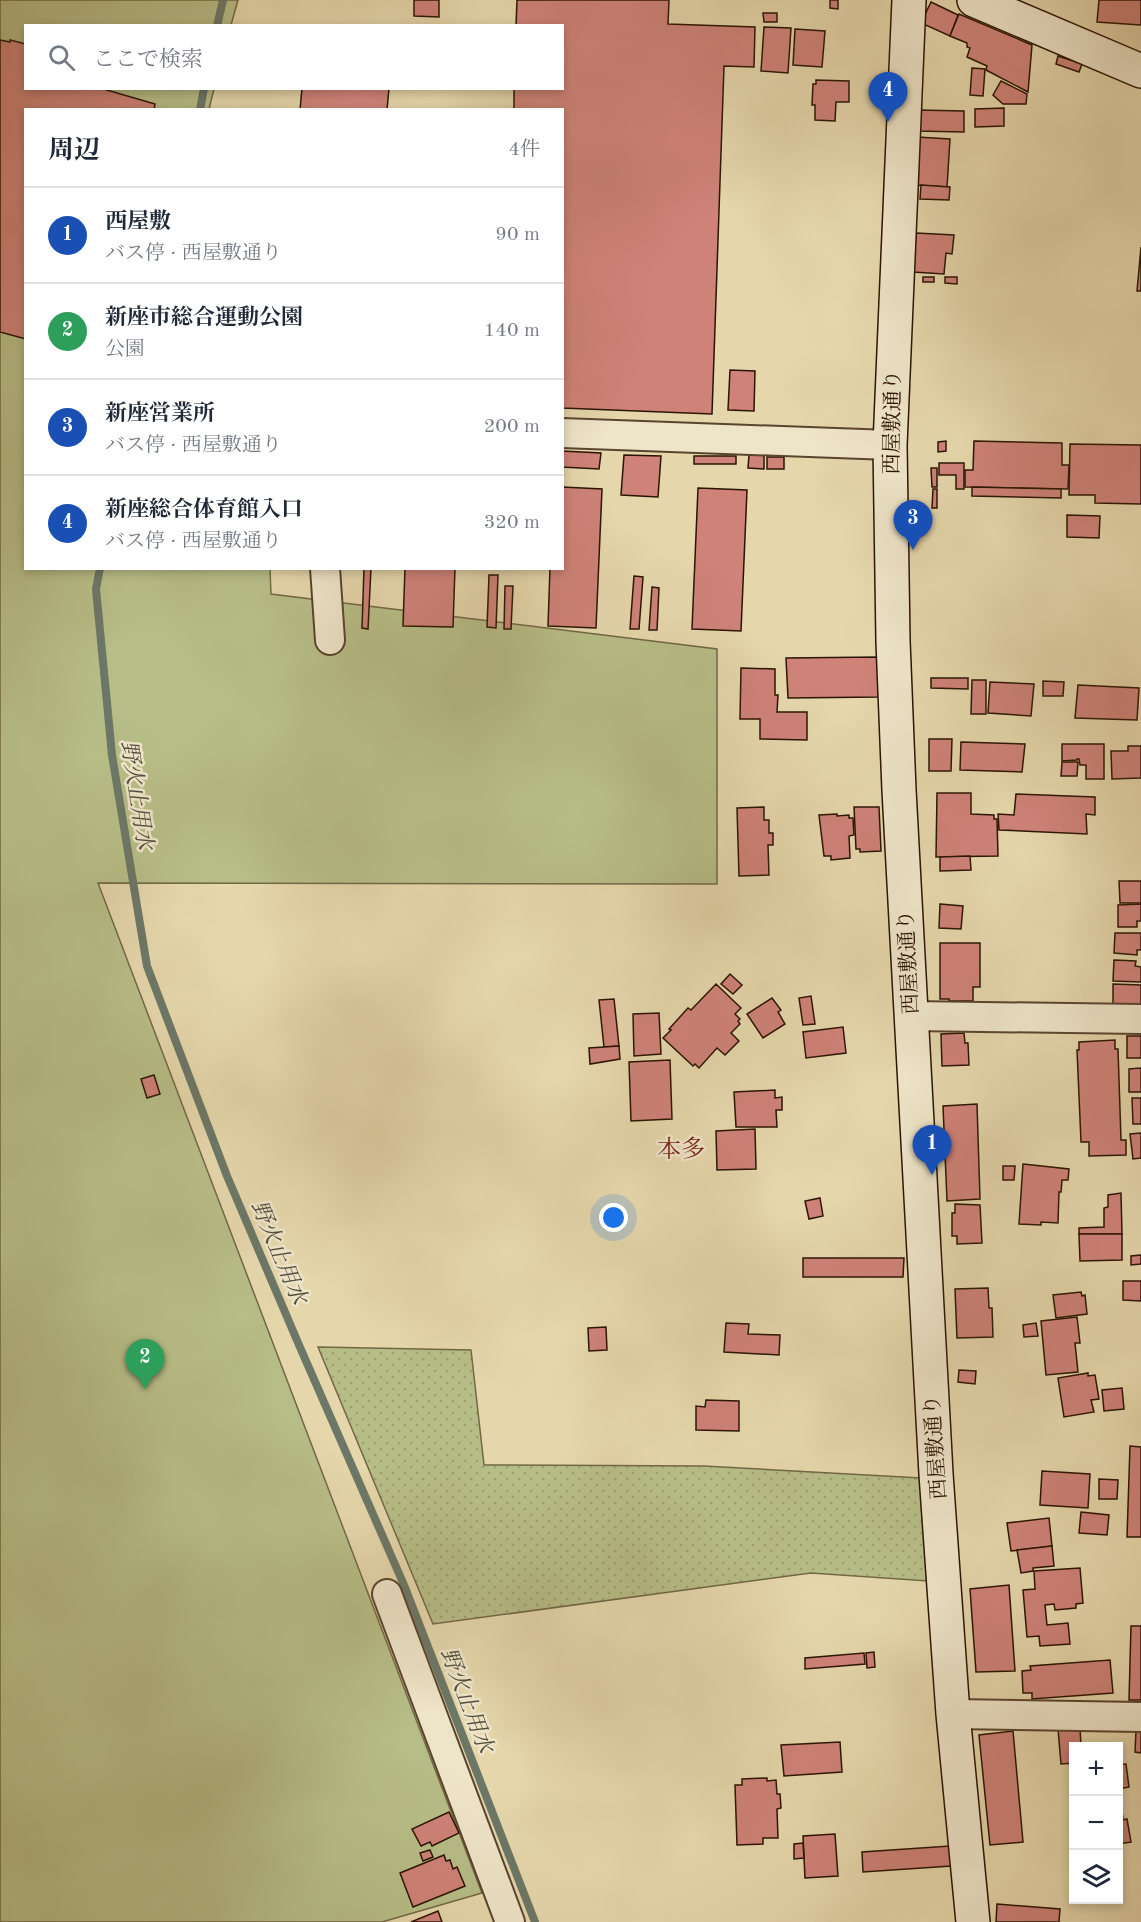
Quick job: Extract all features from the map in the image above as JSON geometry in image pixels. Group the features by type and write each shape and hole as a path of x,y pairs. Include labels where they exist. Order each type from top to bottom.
{"street":[{"name":"西屋敷通り","path":"909,0 890,445 895,687 923,1261 953,1714 973,1922"},
{"path":"974,0 1141,71"},
{"path":"564,433 890,445"},
{"path":"325,570 330,640"},
{"path":"911,1016 1141,1019"},
{"path":"387,1594 510,1922"},
{"path":"953,1714 1141,1717"}],"green space":[{"path":"0,0 238,0 231,24 24,24 24,90 214,90 209,108 24,108 24,570 270,570 271,594 717,649 717,884 98,883 482,1893 382,1922 0,1922"},
{"path":"318,1347 471,1350 484,1465 704,1466 921,1478 928,1581 811,1573 433,1624"}],"building":[{"path":"414,0 439,0 439,17 414,16"},
{"path":"517,0 669,0 668,24 755,27 754,67 724,66 712,414 564,408 564,108 514,108 514,90 564,90 564,24 516,24"},
{"path":"830,0 838,0 838,9 830,8"},
{"path":"1099,0 1141,0 1141,25 1097,22"},
{"path":"931,2 958,15 950,36 921,23"},
{"path":"763,13 777,13 777,22 764,22"},
{"path":"959,14 1032,45 1028,92 986,70 987,66 967,57 970,48 967,47 967,43 950,36"},
{"path":"764,27 791,28 788,73 761,71"},
{"path":"795,29 825,31 822,67 793,65"},
{"path":"0,40 10,42 10,40 24,44 24,90 107,90 155,104 154,108 24,108 24,338 0,332"},
{"path":"1058,56 1082,64 1079,72 1056,64"},
{"path":"972,68 985,69 983,96 970,95"},
{"path":"816,80 849,81 849,102 836,102 835,121 815,120 815,105 812,105 813,84 816,84"},
{"path":"1001,81 1027,94 1026,104 1003,104 993,95"},
{"path":"302,90 389,90 387,108 300,108"},
{"path":"1004,108 1004,126 975,127 975,109"},
{"path":"917,110 964,111 964,132 917,131"},
{"path":"917,137 950,139 947,187 914,185"},
{"path":"921,185 950,187 949,200 920,199"},
{"path":"916,233 954,235 952,254 946,253 944,274 913,272"},
{"path":"1141,247 1141,291 1137,291"},
{"path":"923,277 934,277 934,282 923,282"},
{"path":"945,277 957,277 957,284 945,283"},
{"path":"730,370 755,371 754,411 728,410"},
{"path":"946,441 946,451 938,452 938,442"},
{"path":"974,441 1062,443 1062,465 1069,465 1068,489 965,487 965,470 973,470"},
{"path":"1070,444 1141,445 1141,504 1095,503 1095,495 1069,495"},
{"path":"564,451 601,453 599,469 564,467"},
{"path":"624,455 661,456 658,497 621,495"},
{"path":"749,455 764,455 764,469 748,468"},
{"path":"694,456 736,456 736,464 694,464"},
{"path":"767,457 784,457 784,469 767,469"},
{"path":"939,463 964,463 964,489 956,489 956,475 939,475"},
{"path":"931,468 937,468 937,487 932,487"},
{"path":"564,487 602,489 596,628 548,626 550,570 564,570"},
{"path":"972,487 1061,489 1061,498 972,496"},
{"path":"698,488 747,490 741,631 692,629"},
{"path":"933,489 937,489 937,508 932,508"},
{"path":"1067,515 1100,516 1099,538 1067,537"},
{"path":"364,570 371,570 368,629 362,628"},
{"path":"405,570 455,570 453,627 403,626"},
{"path":"489,575 498,575 496,628 487,627"},
{"path":"634,576 643,577 639,629 630,629"},
{"path":"505,586 513,586 511,629 504,629"},
{"path":"652,587 659,588 657,630 649,630"},
{"path":"878,657 879,697 788,698 786,658"},
{"path":"741,668 775,669 777,712 807,712 807,740 760,739 760,719 740,719"},
{"path":"931,678 968,678 968,689 931,688"},
{"path":"972,680 986,680 986,714 971,714"},
{"path":"1043,681 1064,682 1063,696 1043,696"},
{"path":"990,682 1034,684 1031,716 988,713"},
{"path":"1078,685 1139,688 1137,720 1075,718"},
{"path":"929,739 952,739 951,771 929,771"},
{"path":"961,742 1025,744 1022,772 960,770"},
{"path":"1062,744 1104,744 1104,779 1086,779 1086,765 1080,765 1079,759 1062,761"},
{"path":"1128,746 1141,746 1141,778 1112,779 1111,751 1128,751"},
{"path":"1062,762 1078,762 1077,776 1061,776"},
{"path":"937,793 971,793 971,814 994,815 994,819 997,819 998,856 936,857"},
{"path":"1016,794 1095,797 1095,815 1086,814 1087,834 999,830 998,814 1014,815"},
{"path":"764,807 764,820 769,820 769,833 773,833 773,845 768,845 769,875 739,876 737,808"},
{"path":"854,807 879,807 881,851 860,852 860,849 856,849"},
{"path":"837,814 837,816 849,815 849,818 853,818 854,835 849,836 850,858 831,860 831,856 824,856 819,815"},
{"path":"970,856 971,870 940,871 940,857"},
{"path":"1119,881 1141,881 1141,903 1120,903"},
{"path":"940,904 963,906 961,929 939,928"},
{"path":"1141,904 1141,921 1137,921 1137,927 1118,927 1118,905"},
{"path":"1115,933 1141,933 1141,950 1137,950 1137,955 1114,953"},
{"path":"940,943 980,943 980,987 973,987 973,1001 940,999"},
{"path":"1114,960 1136,961 1135,966 1141,967 1141,982 1113,981"},
{"path":"730,974 742,985 733,994 721,984"},
{"path":"716,984 741,1008 735,1014 740,1019 738,1021 740,1024 731,1033 739,1041 725,1055 717,1048 699,1068 695,1064 693,1066 663,1038 688,1008 691,1010"},
{"path":"1113,984 1141,985 1141,1007 1113,1007"},
{"path":"811,996 815,1024 803,1025 799,998"},
{"path":"772,998 781,1010 778,1012 785,1024 763,1038 747,1014"},
{"path":"614,999 619,1046 604,1047 599,1000"},
{"path":"659,1013 661,1054 634,1056 633,1014"},
{"path":"843,1027 846,1053 806,1058 803,1032"},
{"path":"964,1033 965,1043 968,1043 969,1065 942,1066 941,1034"},
{"path":"1127,1036 1141,1036 1141,1058 1127,1058"},
{"path":"1115,1040 1115,1049 1118,1049 1121,1140 1126,1140 1126,1155 1089,1156 1089,1142 1081,1142 1077,1050 1079,1050 1079,1042"},
{"path":"619,1046 620,1059 590,1064 589,1048"},
{"path":"670,1060 672,1119 631,1121 629,1062"},
{"path":"1141,1068 1141,1092 1129,1092 1129,1069"},
{"path":"154,1075 160,1094 147,1098 141,1079"},
{"path":"775,1090 775,1098 782,1097 782,1110 776,1110 777,1127 736,1127 734,1092"},
{"path":"1132,1098 1141,1098 1141,1124 1133,1124"},
{"path":"977,1104 980,1199 947,1201 943,1106"},
{"path":"755,1129 756,1169 717,1170 716,1131"},
{"path":"1141,1133 1141,1158 1133,1159 1130,1134"},
{"path":"1023,1164 1069,1169 1068,1180 1062,1180 1061,1192 1059,1192 1058,1223 1019,1224"},
{"path":"1003,1166 1015,1166 1014,1180 1003,1180"},
{"path":"1121,1193 1122,1234 1079,1234 1079,1228 1104,1227 1104,1208 1108,1207 1108,1195"},
{"path":"820,1198 823,1216 809,1219 805,1201"},
{"path":"955,1204 980,1205 982,1243 957,1244 957,1236 952,1236 952,1213 955,1213"},
{"path":"1079,1234 1122,1234 1122,1260 1080,1261"},
{"path":"1141,1255 1141,1264 1131,1265 1131,1256"},
{"path":"803,1258 904,1258 903,1277 803,1277"},
{"path":"1123,1281 1141,1281 1141,1301 1123,1300"},
{"path":"988,1288 989,1308 992,1308 993,1337 957,1338 955,1289"},
{"path":"1081,1292 1082,1296 1085,1295 1087,1314 1056,1318 1053,1295"},
{"path":"1077,1317 1080,1343 1075,1343 1078,1372 1046,1375 1041,1321"},
{"path":"726,1323 749,1324 748,1334 780,1335 779,1355 724,1352"},
{"path":"1036,1323 1038,1336 1024,1337 1023,1325"},
{"path":"606,1327 607,1350 589,1351 588,1328"},
{"path":"959,1370 976,1371 975,1384 958,1382"},
{"path":"1088,1373 1088,1376 1095,1375 1099,1399 1091,1400 1094,1412 1064,1417 1058,1378"},
{"path":"1122,1388 1124,1409 1104,1411 1102,1390"},
{"path":"706,1400 739,1401 739,1431 696,1430 696,1406 705,1407"},
{"path":"1130,1446 1141,1447 1141,1537 1127,1537"},
{"path":"1042,1471 1090,1474 1088,1508 1040,1505"},
{"path":"1099,1479 1118,1480 1117,1499 1099,1499"},
{"path":"1081,1512 1109,1515 1107,1535 1079,1533"},
{"path":"1049,1518 1052,1546 1011,1551 1007,1523"},
{"path":"1052,1546 1054,1566 1033,1568 1033,1571 1021,1573 1017,1550"},
{"path":"1080,1568 1083,1603 1076,1604 1076,1608 1055,1610 1054,1604 1045,1605 1047,1625 1068,1623 1070,1644 1040,1646 1039,1636 1027,1637 1023,1590 1035,1589 1034,1571"},
{"path":"1009,1585 1015,1671 976,1672 970,1589"},
{"path":"1131,1626 1141,1626 1141,1700 1129,1700"},
{"path":"874,1652 875,1667 867,1668 866,1653"},
{"path":"864,1653 865,1664 805,1669 805,1658"},
{"path":"1110,1660 1113,1693 1032,1699 1032,1693 1023,1693 1022,1671 1031,1670 1030,1666"},
{"path":"1080,1727 1081,1742 1069,1742 1069,1763 1061,1764 1058,1729"},
{"path":"1013,1731 1023,1842 990,1845 979,1735"},
{"path":"1136,1731 1141,1732 1141,1753 1135,1752"},
{"path":"840,1742 842,1772 784,1776 781,1745"},
{"path":"1123,1764 1126,1764 1129,1787 1123,1788"},
{"path":"767,1778 767,1781 776,1780 777,1794 780,1794 781,1808 777,1809 778,1838 763,1838 763,1844 737,1845 735,1785 742,1785 742,1779"},
{"path":"449,1812 459,1833 432,1846 430,1842 421,1846 412,1829"},
{"path":"1127,1819 1131,1842 1123,1843 1123,1820"},
{"path":"835,1834 838,1876 805,1878 803,1836"},
{"path":"803,1843 804,1858 794,1859 794,1844"},
{"path":"950,1846 951,1866 863,1872 862,1852"},
{"path":"430,1850 433,1857 423,1861 420,1853"},
{"path":"444,1855 446,1861 450,1860 453,1869 457,1867 465,1886 413,1907 400,1873"},
{"path":"997,1904 1060,1909 1059,1922 996,1922"},
{"path":"438,1911 442,1922 411,1922"}],"waterway":[{"name":"野火止用水","path":"217,24 223,0"},
{"name":"野火止用水","path":"200,108 204,90"},
{"name":"野火止用水","path":"100,570 96,589 112,755 147,966 227,1176 404,1585 535,1922"}],"place":[{"name":"新座総合体育館入口","path":"888,122"},
{"name":"新座営業所","path":"913,550"},
{"name":"西屋敷","path":"932,1175"},
{"name":"新座市総合運動公園","path":"145,1389"}],"district":[{"name":"本多","path":"681,1149"}]}
